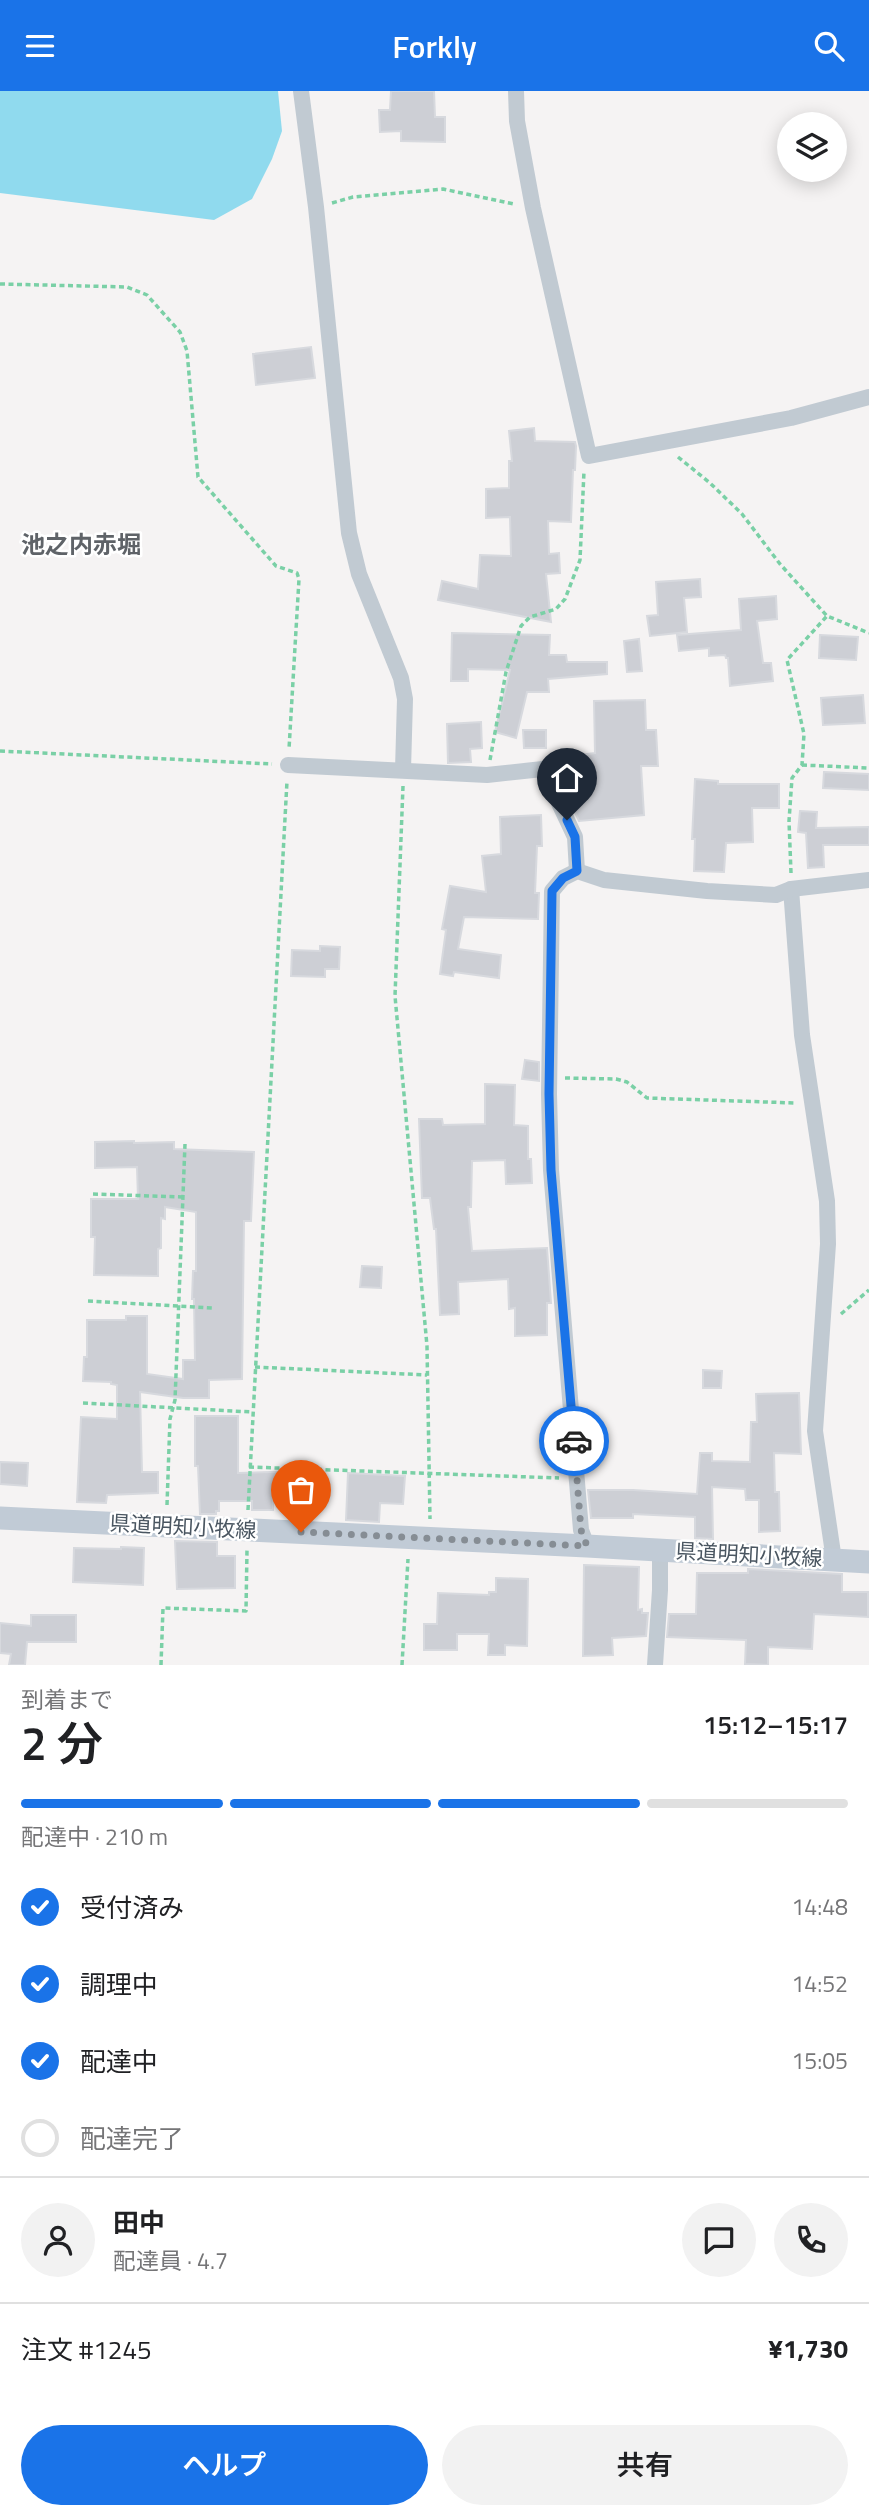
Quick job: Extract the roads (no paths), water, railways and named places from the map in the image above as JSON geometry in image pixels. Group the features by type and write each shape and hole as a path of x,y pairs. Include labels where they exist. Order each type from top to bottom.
{"main road":[{"name":"県道明知小牧線","path":"0,1518 869,1562"}],"street":[{"path":"301,91 316,207 349,533 359,574 401,678 405,699 403,771"},
{"path":"516,91 517,121 533,208 589,456 791,418 869,397"},
{"path":"288,765 487,775 552,768 559,803 575,837 577,871"},
{"path":"587,1546 581,1530 551,1170 549,1077 552,891 563,878 577,871 604,880 776,895 791,889 869,880"},
{"path":"791,889 802,1035 827,1212 828,1244 815,1431 834,1560"},
{"path":"655,1665 660,1550"}],"water":[{"path":"0,91 278,91 282,131 272,159 252,199 214,220 0,193"}],"district":[{"name":"池之内赤堀","path":"81,545"}]}
